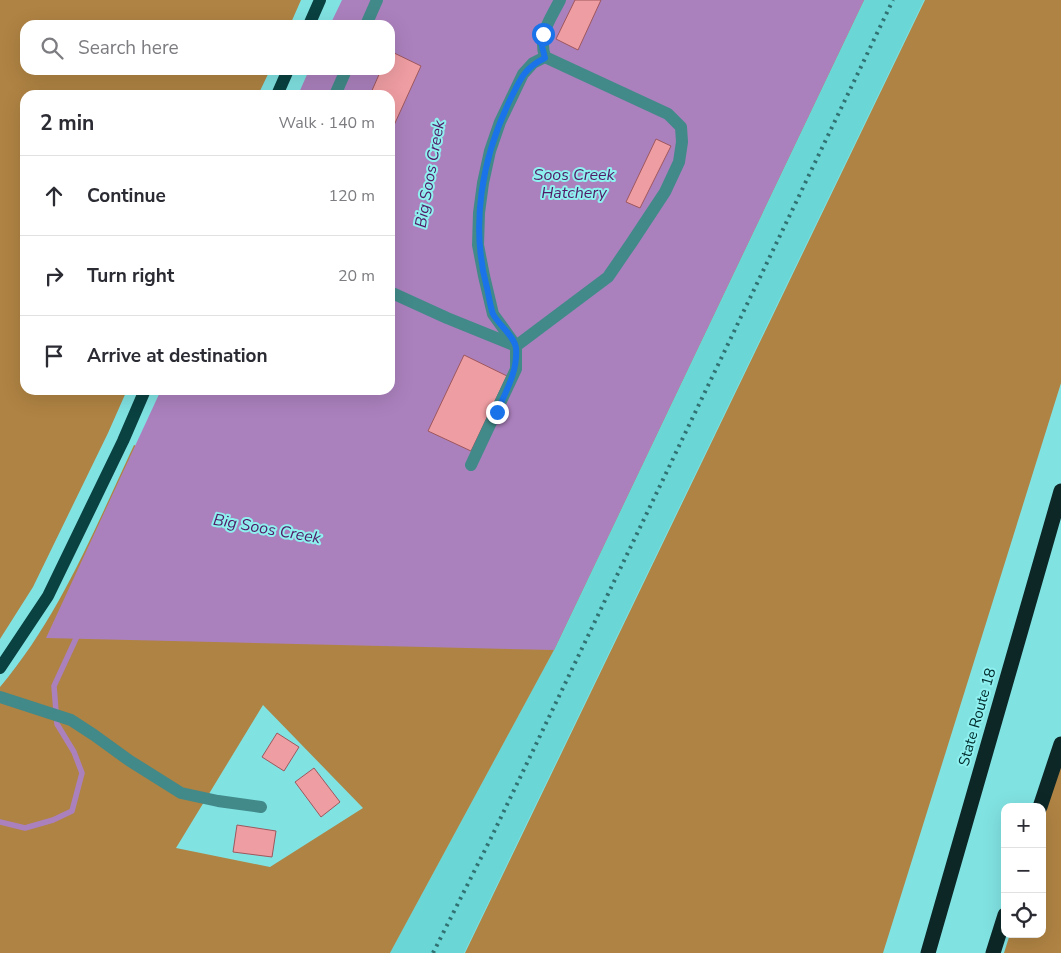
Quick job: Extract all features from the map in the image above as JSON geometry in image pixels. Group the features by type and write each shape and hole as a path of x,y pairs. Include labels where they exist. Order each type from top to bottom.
{"highway":[{"name":"State Route 18","path":"928,953 1061,492"},
{"path":"1041,803 1061,744"},
{"path":"993,953 1001,928"}],"main road":[{"path":"311,20 320,0"},
{"path":"279,90 286,75"},
{"path":"0,668 48,596 143,395"}],"lane":[{"path":"368,20 377,0"},
{"path":"545,58 542,46 543,34 560,0"},
{"path":"516,346 608,277 665,192 678,162 682,142 681,127 668,114 545,58"},
{"path":"471,466 516,369 516,346 493,314 478,245 479,213 490,152 500,122 524,74 533,64 545,58"},
{"path":"337,90 344,75"},
{"path":"395,294 516,346"},
{"path":"0,697 71,720 181,793 261,807"}],"shaded area":[{"path":"0,0 301,0 292,20 20,20 20,75 268,75 260,90 20,90 20,395 125,395 33,587 0,639"},
{"path":"738,0 864,0 554,650 390,953 0,953 0,687 41,631 58,601 75,570 134,445 298,507 342,395 363,395 341,458 354,534 343,539 302,534 247,511 215,509 167,523 121,548 138,576 221,545 309,569 350,571 372,569 382,557 385,532 379,501 380,462 413,339 422,323 449,336 421,405 404,455 395,505 395,527 414,581 457,591 483,573 522,405 599,333 673,296 729,173 727,147 708,65","holes":["263,705 363,808 270,867 176,848"]},
{"path":"864,0 924,0 464,953 390,953 554,650"},
{"path":"925,0 1061,0 1061,383 883,953 465,953"},
{"path":"1061,759 1061,953 1004,953 1009,938 1046,938 1046,810"}],"water":[{"name":"Soos Creek Hatchery","path":"342,0 864,0 554,650 46,638 159,395 395,395 395,90 300,90 307,75 395,75 395,20 332,20"}],"building":[{"path":"575,0 601,0 578,50 556,39"},
{"path":"395,53 421,66 395,123 395,90 372,90 379,75 395,75"},
{"path":"656,139 671,146 640,208 626,202"},
{"path":"464,355 507,376 471,451 428,431"},
{"path":"277,733 299,747 284,771 262,757"},
{"path":"314,768 340,802 321,817 295,782"},
{"path":"237,825 276,831 272,857 233,852"}],"waterway":[{"name":"Big Soos Creek","path":"0,822 25,828 53,820 72,811 82,773 74,752 57,724 54,686 79,632"}],"railway":[{"path":"433,953 492,836 893,0"}],"route":[{"path":"497,412 516,369 516,346 493,314 478,245 479,213 490,152 500,122 524,74 533,64 545,58 542,46 543,34"}]}
